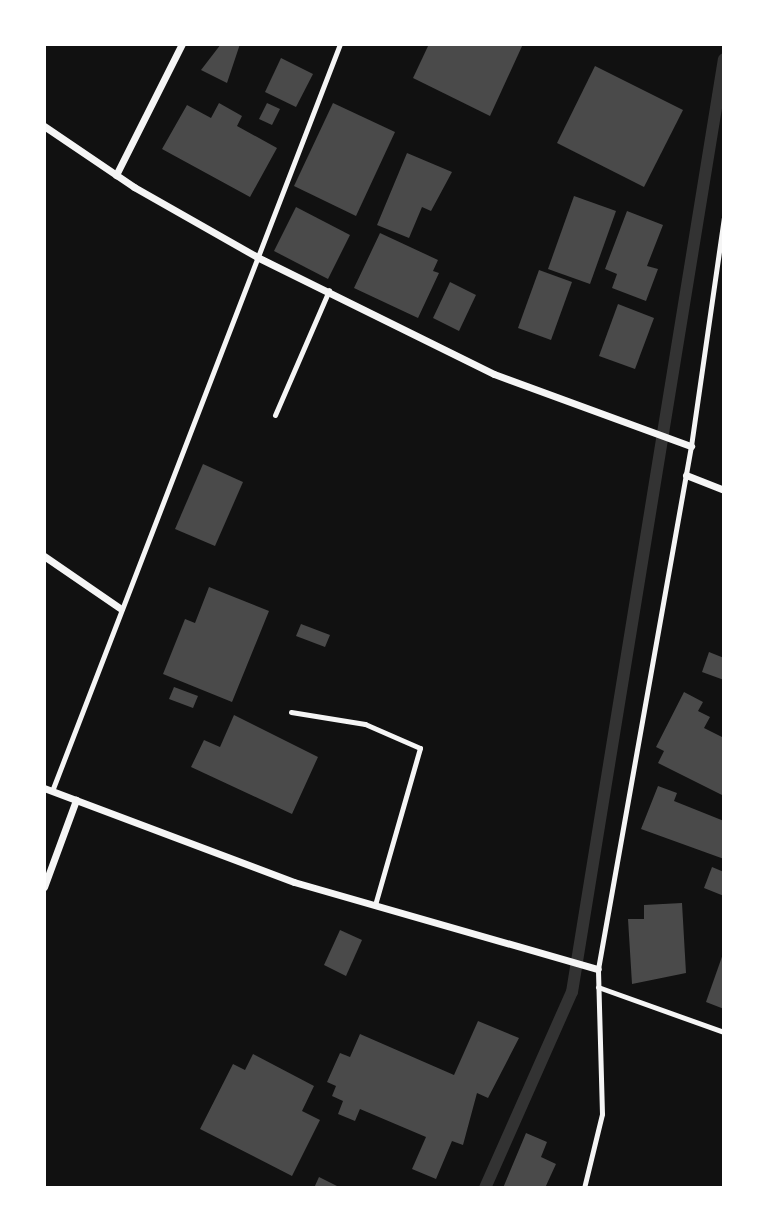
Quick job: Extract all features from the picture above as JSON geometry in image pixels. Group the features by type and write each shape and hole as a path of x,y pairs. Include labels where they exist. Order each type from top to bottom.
{"street":[{"path":"116,175 181,44"},
{"path":"44,126 116,175 257,257 329,290 494,374 691,446"},
{"path":"687,475 724,490"},
{"path":"44,556 121,609"},
{"path":"48,790 375,905 598,969"},
{"path":"44,887 76,800"}],"lane":[{"path":"48,790 340,44"},
{"path":"584,1188 602,1114 598,969 687,475 724,217"},
{"path":"275,415 329,290"},
{"path":"291,712 365,724 420,748 421,761 375,905"},
{"path":"598,987 724,1032"}],"building":[{"path":"221,44 240,44 227,83 201,70"},
{"path":"429,44 523,44 490,116 413,78"},
{"path":"281,58 313,74 296,107 265,92"},
{"path":"595,66 683,110 644,187 557,143"},
{"path":"219,103 242,116 237,126 277,148 250,197 162,149 187,105 211,118"},
{"path":"267,103 280,109 272,125 259,119"},
{"path":"333,103 395,132 356,216 294,186"},
{"path":"407,153 452,172 431,211 422,207 409,238 377,225"},
{"path":"574,196 616,211 590,284 548,269"},
{"path":"296,207 350,235 328,279 274,251"},
{"path":"627,211 663,225 647,266 658,269 646,301 612,288 617,274 605,269"},
{"path":"380,233 438,260 433,271 439,273 418,318 354,288"},
{"path":"539,270 572,282 551,340 518,328"},
{"path":"450,282 476,295 459,331 433,318"},
{"path":"618,304 654,318 635,369 599,356"},
{"path":"203,464 243,482 215,546 175,529"},
{"path":"209,587 269,611 232,702 163,674 185,619 195,623"},
{"path":"301,624 330,635 325,647 296,636"},
{"path":"709,652 724,658 724,680 702,672"},
{"path":"174,687 198,696 193,708 169,699"},
{"path":"684,692 703,702 698,711 710,717 704,728 724,738 724,796 658,763 664,751 656,747"},
{"path":"234,715 318,757 292,814 191,767 204,740 220,747"},
{"path":"658,786 677,793 674,801 724,821 724,859 641,829"},
{"path":"712,867 724,872 724,896 704,888"},
{"path":"682,903 686,973 632,984 628,919 644,919 644,905"},
{"path":"340,930 362,940 346,976 324,965"},
{"path":"724,951 724,1009 706,1002"},
{"path":"478,1021 519,1038 488,1098 477,1093 463,1145 452,1141 436,1179 412,1169 426,1137 360,1109 355,1121 338,1114 343,1101 332,1096 336,1086 327,1082 340,1053 350,1057 360,1034 454,1075"},
{"path":"253,1054 314,1086 302,1111 320,1120 292,1176 200,1129 233,1064 245,1070"},
{"path":"526,1133 547,1142 541,1157 556,1164 545,1188 503,1188"},
{"path":"319,1177 341,1188 314,1188"}],"waterway":[{"path":"485,1188 572,992 724,59"}]}
